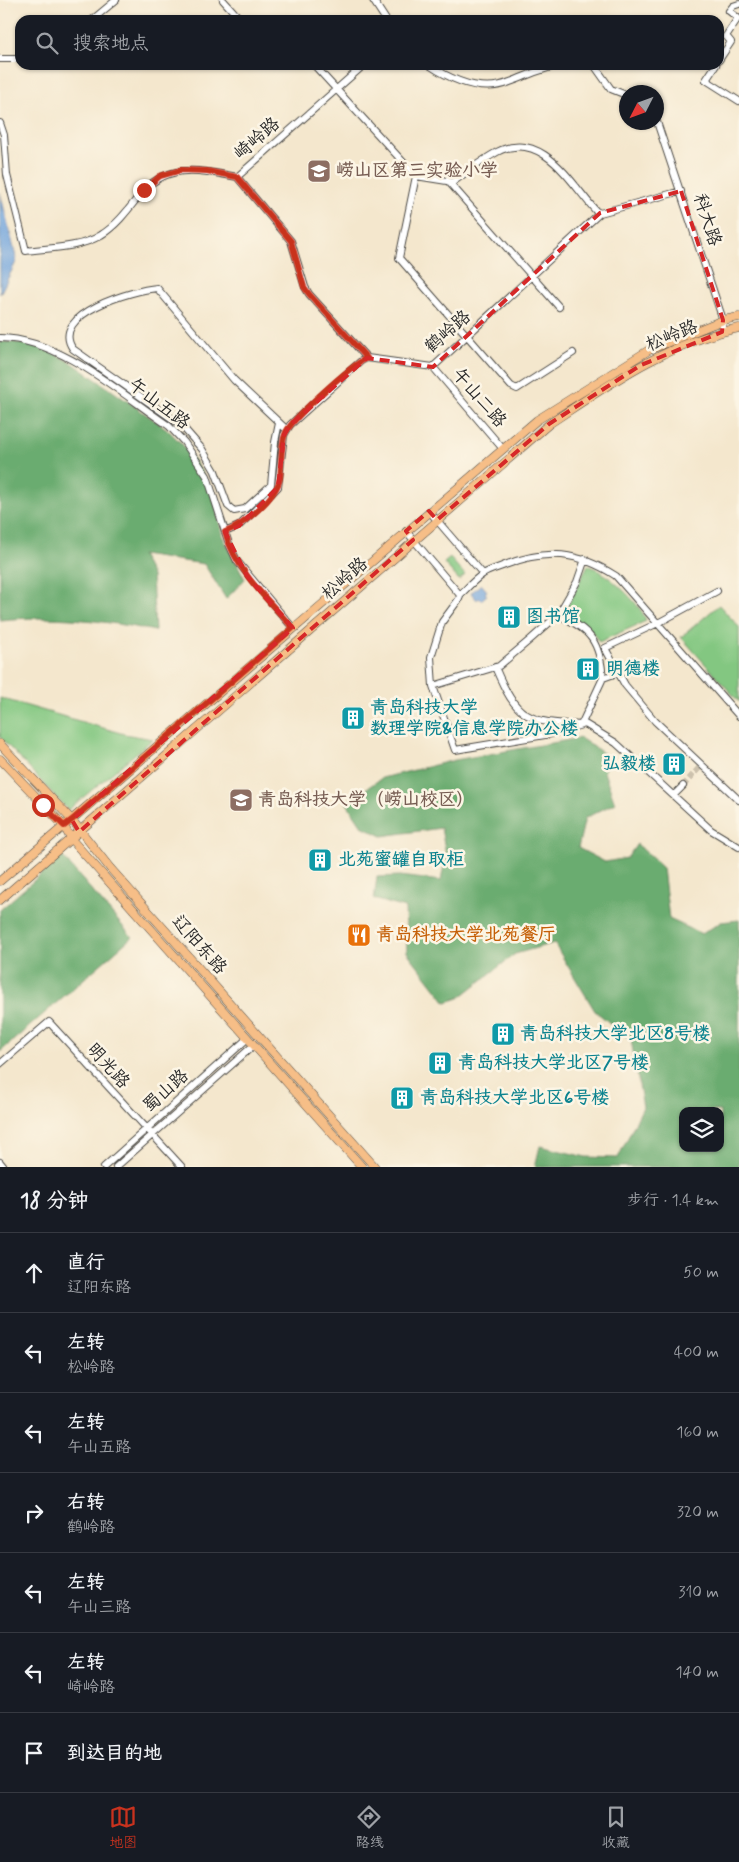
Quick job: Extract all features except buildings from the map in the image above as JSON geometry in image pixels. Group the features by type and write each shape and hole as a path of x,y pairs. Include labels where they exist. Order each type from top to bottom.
{"main road":[{"name":"松岭路","path":"0,881 537,420 649,350 723,320 739,316"},
{"name":"松岭路","path":"0,900 549,424 641,365 673,350 722,332 739,328"},
{"name":"辽阳东路","path":"0,744 72,820 79,832 375,1167"},
{"name":"辽阳东路","path":"0,758 64,826 71,839 362,1167"}],"street":[{"path":"98,15 116,0"},
{"path":"223,0 236,15"},
{"path":"373,0 383,15"},
{"path":"724,52 730,42 726,36 738,18 728,11 733,6 739,4"},
{"path":"1,61 15,60"},
{"path":"319,70 416,176 453,182 499,151 521,145 536,148 550,158 596,211 600,213"},
{"name":"崎岭路","path":"0,123 4,135 7,175 26,251 83,243 101,235 160,176 181,170 207,171 237,177 359,70"},
{"path":"438,70 465,84 493,87 508,84 542,70"},
{"path":"598,70 611,89 619,92"},
{"path":"713,70 706,80 739,101"},
{"name":"科大路","path":"660,130 723,320 722,332"},
{"path":"416,176 399,258 510,386 517,389 573,353"},
{"path":"225,532 239,526 278,487 284,435 287,430 324,393 367,358 309,294 304,287 291,241 237,177"},
{"path":"448,181 559,307"},
{"name":"鹤岭路","path":"367,358 433,367 600,213 681,191"},
{"path":"279,424 270,485 245,508 234,511 228,506 215,471 190,434 170,415 73,349 68,342 68,334 83,314 98,305 122,296 157,288 230,376 287,430"},
{"name":"午山五路","path":"0,338 30,342 52,348 169,426 184,442 207,476 225,532 237,561 247,576 293,628"},
{"name":"午山二路","path":"433,367 503,449"},
{"path":"429,511 483,574"},
{"path":"406,532 460,595"},
{"path":"558,615 578,623 593,639 601,656 603,678 582,725 551,734 455,750 433,686 431,657 442,622 460,595 483,574 537,554 565,555 585,559 596,563 616,576 739,716"},
{"path":"433,686 495,667 558,615 577,582 585,559"},
{"path":"716,591 658,623 605,648 625,685 655,721 739,800"},
{"path":"495,667 504,690 517,709 544,723 585,724 616,743 711,830 739,847"},
{"path":"603,678 617,673"},
{"path":"674,795 683,786"},
{"name":"明光路","path":"0,1064 49,1022 146,1129 177,1167"},
{"name":"蜀山路","path":"104,1167 248,1038"},
{"name":"蜀山路","path":"116,1167 254,1045"},
{"name":"明光路","path":"151,1135 182,1167"},
{"path":"0,1162 4,1167"}],"highlighted area":[{"path":"681,191 723,320 722,332 641,365 549,424 437,520 429,511 406,531 413,540 79,832 72,820 293,628 247,576 225,532 239,526 278,487 284,435 290,425 367,358 433,367 600,213"}],"green space":[{"path":"0,342 13,342 45,349 71,362 167,429 183,445 201,471 213,496 224,539 245,579 226,599 204,564 141,555 152,576 155,631 117,624 58,618 0,620"},
{"path":"450,558 465,575 459,580 444,563"},
{"path":"588,565 604,574 622,589 638,606 646,621 599,642 591,630 563,614"},
{"path":"719,605 739,627 739,702 681,637"},
{"path":"0,698 124,734 153,739 68,810 0,737"},
{"path":"580,738 611,758 604,772 615,803 585,818 578,848 605,862 627,858 637,844 663,868 669,919 702,934 721,922 739,920 739,1167 535,1167 540,1146 586,1157 618,1158 643,1107 631,1040 595,1011 554,943 515,954 459,998 446,1002 407,952 405,908 374,899 377,877 400,876 441,881 446,855 441,828 382,836 362,826 346,802 382,778 455,760"},
{"path":"62,856 132,937 0,1052 0,910"}],"water":[{"path":"0,192 16,262 0,294"},
{"path":"481,584 487,591 485,593 487,595 481,600 479,598 477,600 471,593"}],"tunnel":[{"path":"683,786 700,767"}],"place":[{"name":"崂山区第三实验小学","path":"319,171"},
{"name":"图书馆","path":"509,617"},
{"name":"明德楼","path":"588,669"},
{"name":"青岛科技大学 数理学院&信息学院办公楼","path":"353,718"},
{"name":"弘毅楼","path":"674,764"},
{"name":"青岛科技大学（崂山校区）","path":"241,800"},
{"name":"北苑蜜罐自取柜","path":"320,860"},
{"name":"青岛科技大学北苑餐厅","path":"359,935"},
{"name":"青岛科技大学北区8号楼","path":"503,1034"},
{"name":"青岛科技大学北区7号楼","path":"440,1063"},
{"name":"青岛科技大学北区6号楼","path":"402,1098"}],"route":[{"path":"43,805 64,826 293,628 247,576 237,561 225,532 239,526 278,487 284,435 290,425 324,393 367,358 309,294 304,287 295,249 291,241 237,177 207,171 181,170 160,176 144,190"}]}
